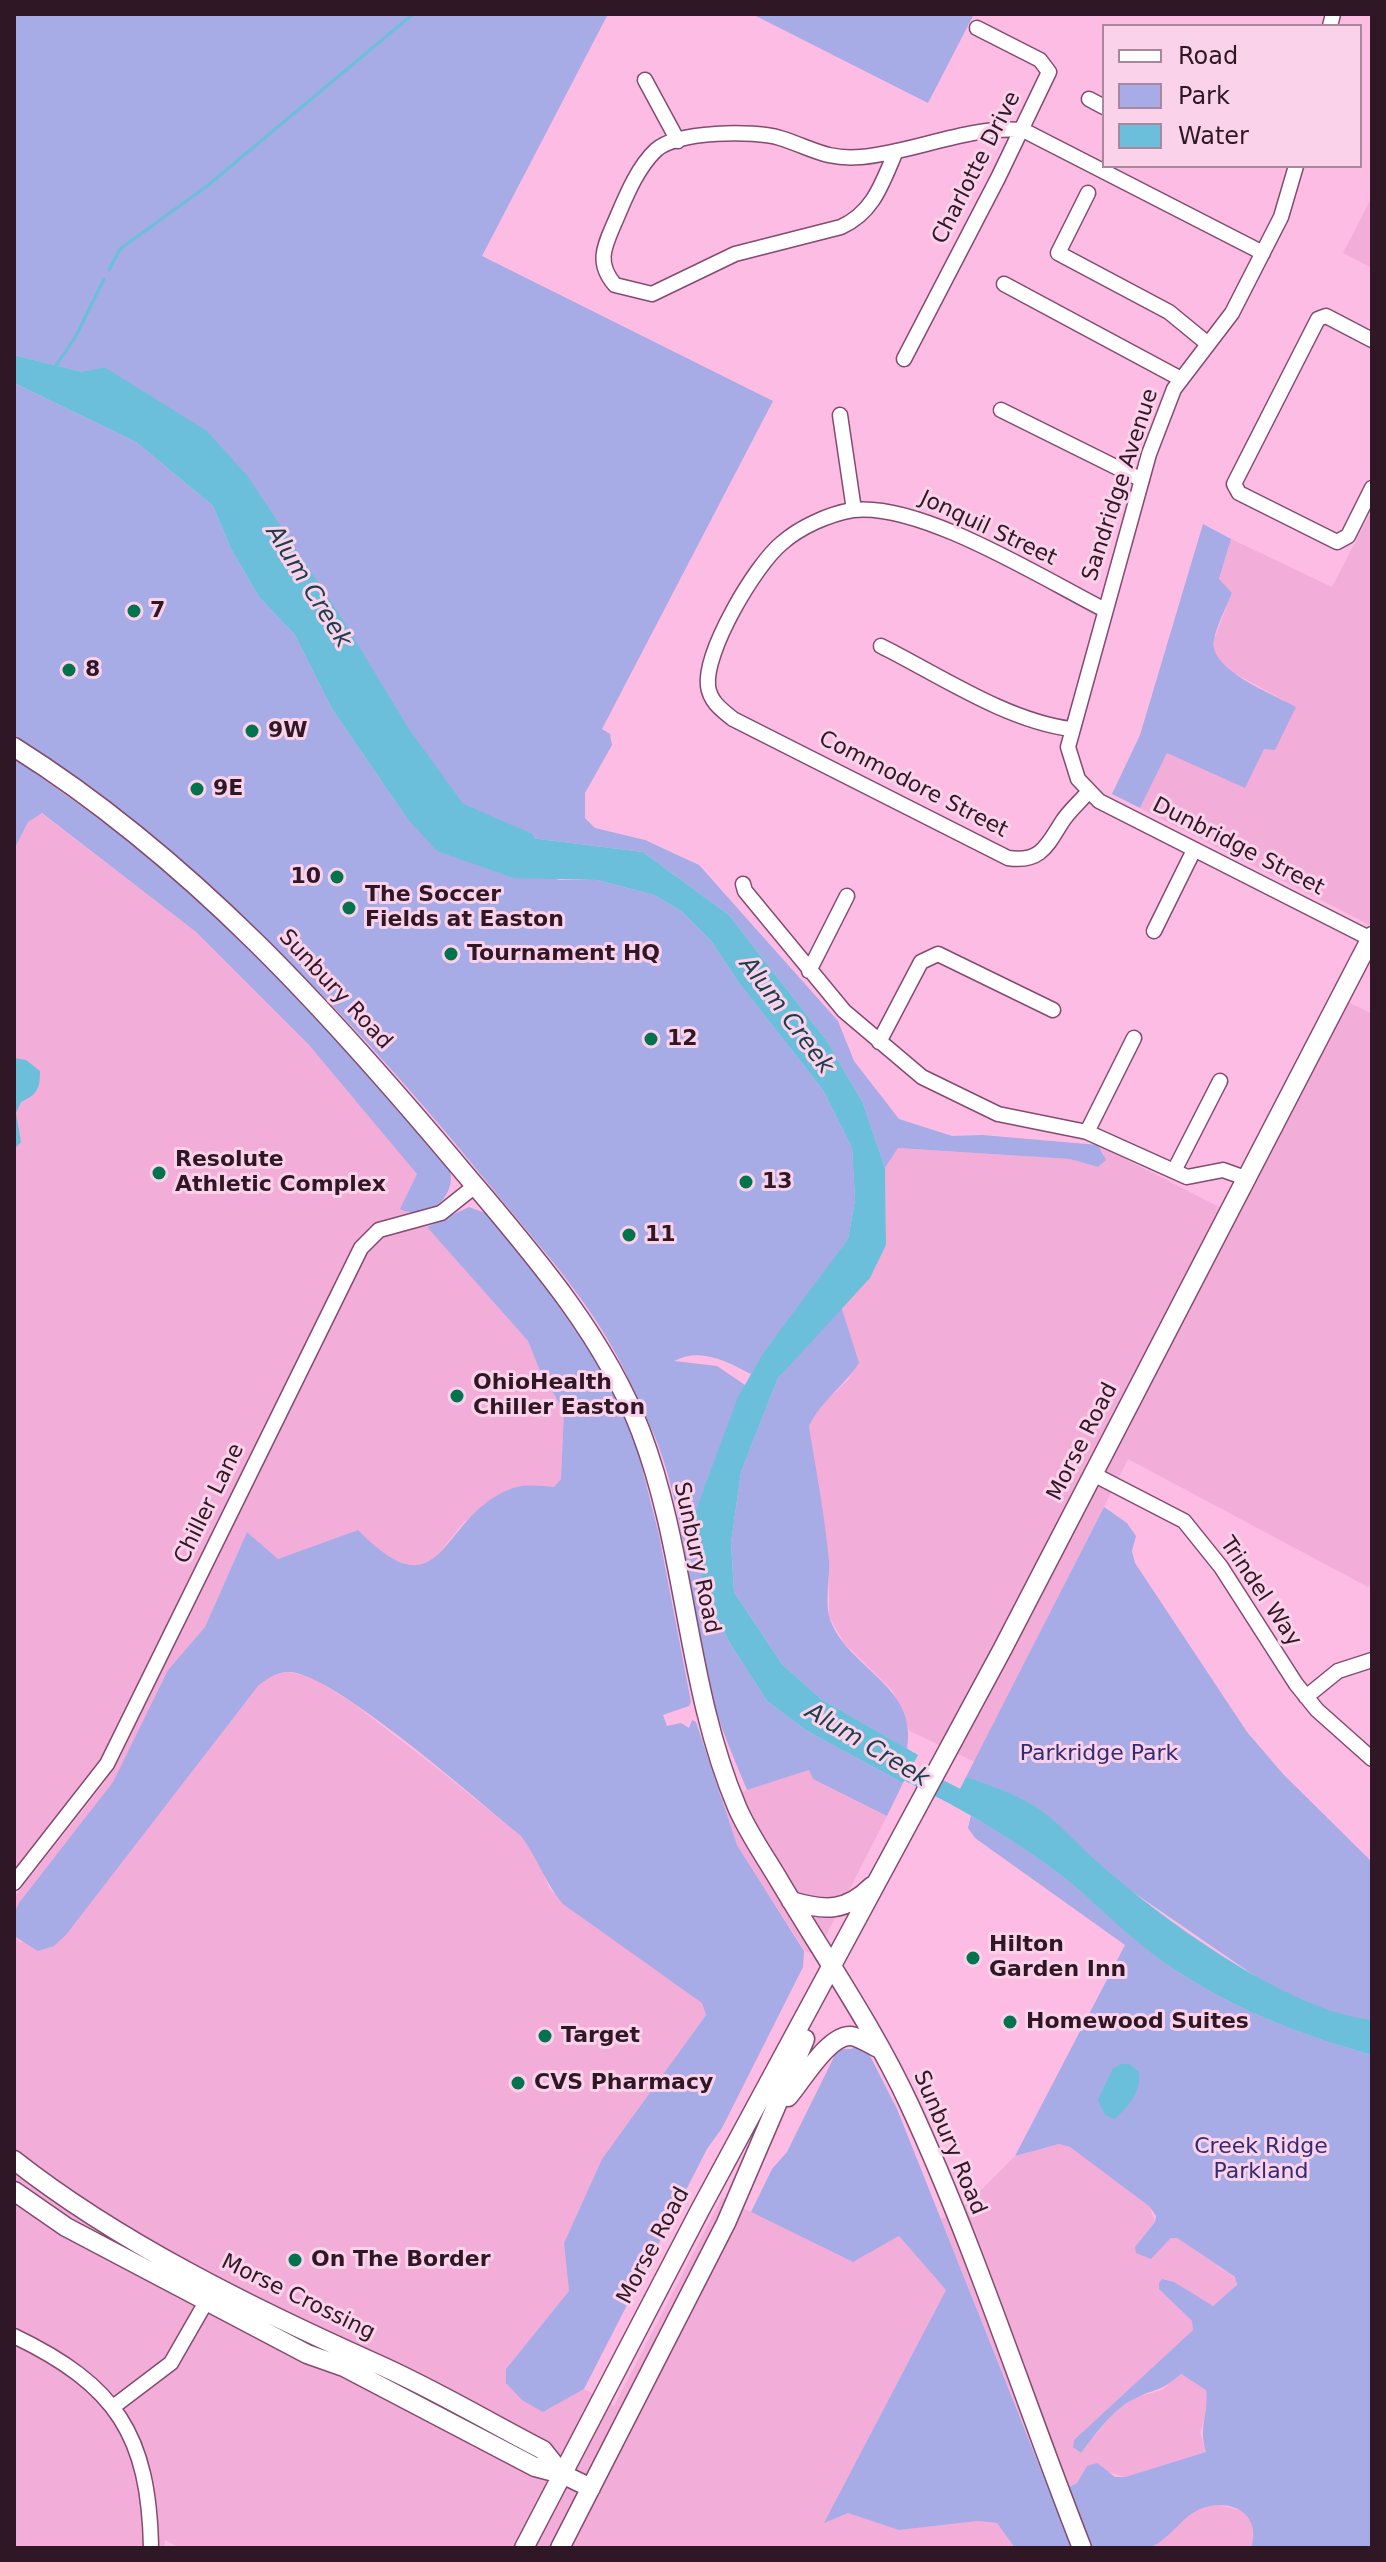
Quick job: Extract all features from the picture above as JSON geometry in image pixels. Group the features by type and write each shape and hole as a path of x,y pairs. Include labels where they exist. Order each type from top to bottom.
{"main road":[{"name":"Sunbury Road","path":"14,747 125,826 261,945 339,1027 475,1186 597,1341 640,1428 658,1488 707,1717 739,1811 880,2049 909,2105 1082,2548"},
{"name":"Morse Road","path":"524,2548 700,2210 908,1827 1248,1179 1371,937"},
{"path":"791,1901 836,1910 856,1902 882,1875"},
{"name":"Morse Road","path":"560,2548 726,2223 778,2108 833,1969"},
{"path":"778,2108 828,2045 839,2038 851,2036 880,2049"},
{"name":"Morse Crossing","path":"14,2160 80,2208 211,2293"},
{"name":"Morse Crossing","path":"14,2191 66,2227 211,2293 535,2467 562,2474 591,2488"}],"street":[{"name":"Charlotte Drive","path":"904,359 1023,130 1049,72 1040,60 977,28"},
{"path":"645,80 678,141"},
{"path":"1089,99 1102,106"},
{"path":"896,151 869,208 841,227 735,254 652,294 615,285 603,266 603,250 644,164 657,148 678,141 748,132 779,137 829,158 896,151 996,128 1023,130 1263,253"},
{"name":"Sandridge Avenue","path":"1088,792 1071,764 1071,729 1142,480 1174,389 1232,313 1281,217 1292,168"},
{"path":"1088,193 1058,253 1169,312 1208,344"},
{"path":"1004,284 1181,379"},
{"path":"1372,340 1326,316 1318,319 1234,484 1239,493 1337,542 1348,536 1372,488"},
{"path":"1001,410 1142,480"},
{"path":"840,415 854,510"},
{"name":"Jonquil Street","path":"708,689 708,668 715,649 748,586 780,543 816,521 854,510 903,513 941,527 1105,610"},
{"path":"881,646 1011,712 1050,727 1071,729"},
{"name":"Commodore Street","path":"708,689 717,707 733,719 1008,858 1024,860 1040,855 1064,819 1088,792"},
{"name":"Dunbridge Street","path":"1088,792 1099,801 1194,850 1371,937"},
{"path":"1154,931 1194,850"},
{"path":"743,884 745,891 844,1011 922,1077 998,1114 1087,1132 1174,1171 1195,1177 1223,1170 1248,1179"},
{"path":"809,971 847,896"},
{"path":"879,1042 921,962 932,955 955,960 1053,1010"},
{"path":"1087,1132 1134,1038"},
{"path":"1174,1171 1220,1081"},
{"name":"Chiller Lane","path":"14,1883 107,1764 361,1248 379,1230 441,1213 475,1186"},
{"name":"Trindel Way","path":"1093,1474 1184,1521 1221,1567 1274,1653 1306,1697 1372,1759"},
{"path":"1306,1697 1338,1671 1372,1660"},
{"path":"113,2407 171,2363 211,2293"},
{"path":"14,2336 74,2368 113,2407 142,2466 151,2507 151,2548"}],"shaded area":[{"path":"1372,197 1372,268 1343,253"},
{"path":"1372,510 1372,926 1140,808 1167,753 1265,748 1296,707 1227,669 1214,654 1213,642 1232,593 1219,580 1231,539 1332,587"},
{"path":"41,813 196,932 309,1045 418,1174 407,1212 415,1213 528,1341 540,1371 564,1411 561,1479 554,1487 520,1486 464,1522 430,1564 416,1568 384,1556 358,1530 278,1559 247,1532 205,1627 168,1670 113,1782 14,1913 14,1898 105,1782 307,1376 293,1370 101,1759 14,1870 14,850 28,822"},
{"path":"1342,999 1372,1014 1372,1579 1368,1587 1128,1459 975,1762 910,1731 892,1690 844,1643 829,1616 829,1562 809,1426 816,1410 848,1380 858,1363 841,1306 870,1278 886,1245 885,1168 898,1148 1070,1159 1098,1167 1104,1154 1098,1145 1231,1213"},
{"path":"289,1672 311,1677 354,1704 521,1836 536,1855 550,1890 702,2003 706,2015 602,2159 564,2243 569,2291 506,2369 543,2412 584,2389 614,2406 722,2198 853,2262 899,2236 946,2290 825,2522 848,2513 899,2530 978,2521 997,2523 1015,2548 181,2548 165,2540 164,2548 14,2548 14,1936 20,1942 54,1946 66,1935 258,1686 273,1674"},
{"path":"809,1770 813,1779 887,1816 816,1955 805,1951 737,1845 719,1799"},
{"path":"1059,2144 1070,2147 1150,2207 1155,2222 1135,2247 1151,2259 1171,2238 1177,2238 1235,2278 1237,2286 1213,2306 1159,2289 1192,2321 1193,2330 1074,2440 1073,2446 1081,2453 1115,2411 1137,2397 1162,2390 1180,2374 1206,2389 1208,2410 1200,2432 1206,2452 1125,2477 1087,2466 1077,2483 1052,2496 941,2219 967,2204 1015,2156"},
{"path":"1214,2504 1244,2511 1253,2522 1255,2534 1251,2548 1149,2548 1195,2511"}],"green space":[{"path":"14,14 608,14 482,256 773,401 602,729 610,734 612,745 585,793 585,818 595,828 645,840 699,865 838,1021 854,1061 899,1119 952,1136 982,1135 1098,1145 1106,1160 1098,1167 1070,1159 898,1148 885,1168 863,1103 827,1041 729,915 643,852 507,835 457,811 400,732 338,629 316,610 263,530 240,481 201,438 103,377 14,355"},
{"path":"752,14 974,14 928,103"},
{"name":"The Soccer Fields at Easton","path":"14,383 136,442 213,506 231,549 259,597 295,635 332,709 406,817 559,880 597,880 654,895 681,911 711,941 739,983 823,1090 852,1148 855,1200 848,1239 751,1374 713,1357 694,1355 674,1361 717,1366 745,1385 693,1518 707,1598 731,1645 767,1701 807,1731 903,1783 887,1816 813,1779 809,1770 747,1790 710,1692 679,1519 663,1458 624,1370 592,1315 549,1257 435,1119 326,998 208,885 146,833 14,737"},
{"path":"1203,524 1231,539 1219,579 1232,593 1215,634 1215,651 1231,671 1244,680 1296,707 1275,750 1264,749 1245,788 1167,753 1140,808 1112,794 1140,735"},
{"path":"14,758 160,863 274,964 449,1167 450,1187 439,1204 421,1212 400,1209 417,1174 309,1045 196,932 42,813 28,822 14,850"},
{"path":"469,1207 488,1214 588,1340 639,1439 637,1448 659,1535 691,1702 689,1706 663,1715 667,1726 681,1723 689,1728 692,1720 696,1722 737,1845 804,1951 803,1967 584,2389 543,2412 522,2400 506,2383 506,2369 569,2291 564,2243 602,2159 706,2015 702,2003 563,1904 521,1836 373,1717 312,1679 291,1672 281,1673 258,1686 66,1935 54,1946 38,1951 14,1936 14,1914 19,1903 113,1782 168,1670 205,1627 247,1532 278,1559 358,1530 387,1555 409,1565 427,1562 442,1551 491,1499 521,1486 554,1487 561,1479 564,1411 540,1371 528,1341 427,1227"},
{"path":"841,1306 859,1363 809,1426 827,1544 828,1610 837,1634 849,1650 892,1692 902,1708 908,1727 907,1749 821,1699 782,1664 734,1592 731,1543 741,1472 778,1378"},
{"name":"Parkridge Park","path":"1104,1507 1127,1523 1136,1536 1132,1551 1135,1563 1247,1732 1283,1774 1372,1862 1372,2043 1329,2027 966,1777"},
{"name":"Creek Ridge Parkland","path":"971,1816 1052,1868 1150,1952 1210,1991 1262,2017 1372,2055 1372,2548 1251,2548 1252,2525 1247,2516 1231,2506 1221,2505 1198,2510 1148,2548 1091,2548 1067,2488 1077,2483 1087,2466 1097,2463 1115,2477 1125,2477 1206,2452 1203,2434 1206,2390 1181,2374 1163,2387 1120,2408 1081,2453 1073,2447 1074,2440 1193,2330 1192,2321 1159,2289 1159,2283 1162,2279 1174,2282 1213,2306 1237,2285 1235,2277 1177,2238 1171,2238 1151,2259 1136,2253 1135,2247 1155,2222 1156,2216 1150,2207 1070,2147 1059,2144 1015,2156 1125,1945 975,1838 968,1828"},
{"path":"855,2043 869,2054 897,2109 1072,2548 1015,2548 997,2523 978,2521 899,2530 848,2513 824,2523 946,2290 899,2236 853,2262 751,2212 772,2169 787,2152 835,2055 843,2049 852,2049"}],"water":[{"path":"14,355 103,377 201,438 240,481 263,530 316,610 338,629 400,732 457,811 507,835 643,852 729,915 827,1041 863,1103 885,1168 886,1245 870,1278 778,1378 741,1472 731,1543 734,1592 782,1664 821,1699 918,1755 903,1783 807,1731 767,1701 731,1645 707,1598 695,1544 693,1518 738,1397 762,1355 848,1239 855,1200 852,1148 823,1090 739,983 711,941 681,911 654,895 597,880 514,878 437,851 406,817 332,709 295,635 259,597 231,549 213,506 136,442 14,383"},
{"path":"14,1058 26,1060 40,1071 37,1090 21,1102 16,1113 21,1142 14,1149"},
{"path":"966,1777 1039,1809 1129,1889 1230,1961 1304,2000 1339,2013 1372,2020 1372,2055 1262,2017 1211,1992 1162,1961 1048,1866 952,1805"},
{"path":"1129,2064 1139,2072 1139,2079 1133,2098 1115,2119 1105,2115 1098,2100 1113,2068"}],"waterway":[{"path":"109,270 120,249 207,186 413,14"},
{"path":"55,367 76,336 104,279"},
{"name":"Alum Creek","path":"81,381 103,377 201,438 240,481 338,629 400,732 457,811 526,841"},
{"name":"Alum Creek","path":"888,1762 976,1807"}],"place":[{"name":"7","path":"134,611"},
{"name":"8","path":"69,670"},
{"name":"9W","path":"252,731"},
{"name":"9E","path":"197,789"},
{"name":"10","path":"337,877"},
{"name":"The Soccer Fields at Easton","path":"349,908"},
{"name":"Tournament HQ","path":"451,954"},
{"name":"12","path":"651,1039"},
{"name":"Resolute Athletic Complex","path":"159,1173"},
{"name":"13","path":"746,1182"},
{"name":"11","path":"629,1235"},
{"name":"OhioHealth Chiller Easton","path":"457,1396"},
{"name":"Hilton Garden Inn","path":"973,1958"},
{"name":"Homewood Suites","path":"1010,2022"},
{"name":"Target","path":"545,2036"},
{"name":"CVS Pharmacy","path":"518,2083"},
{"name":"On The Border","path":"295,2260"}]}
